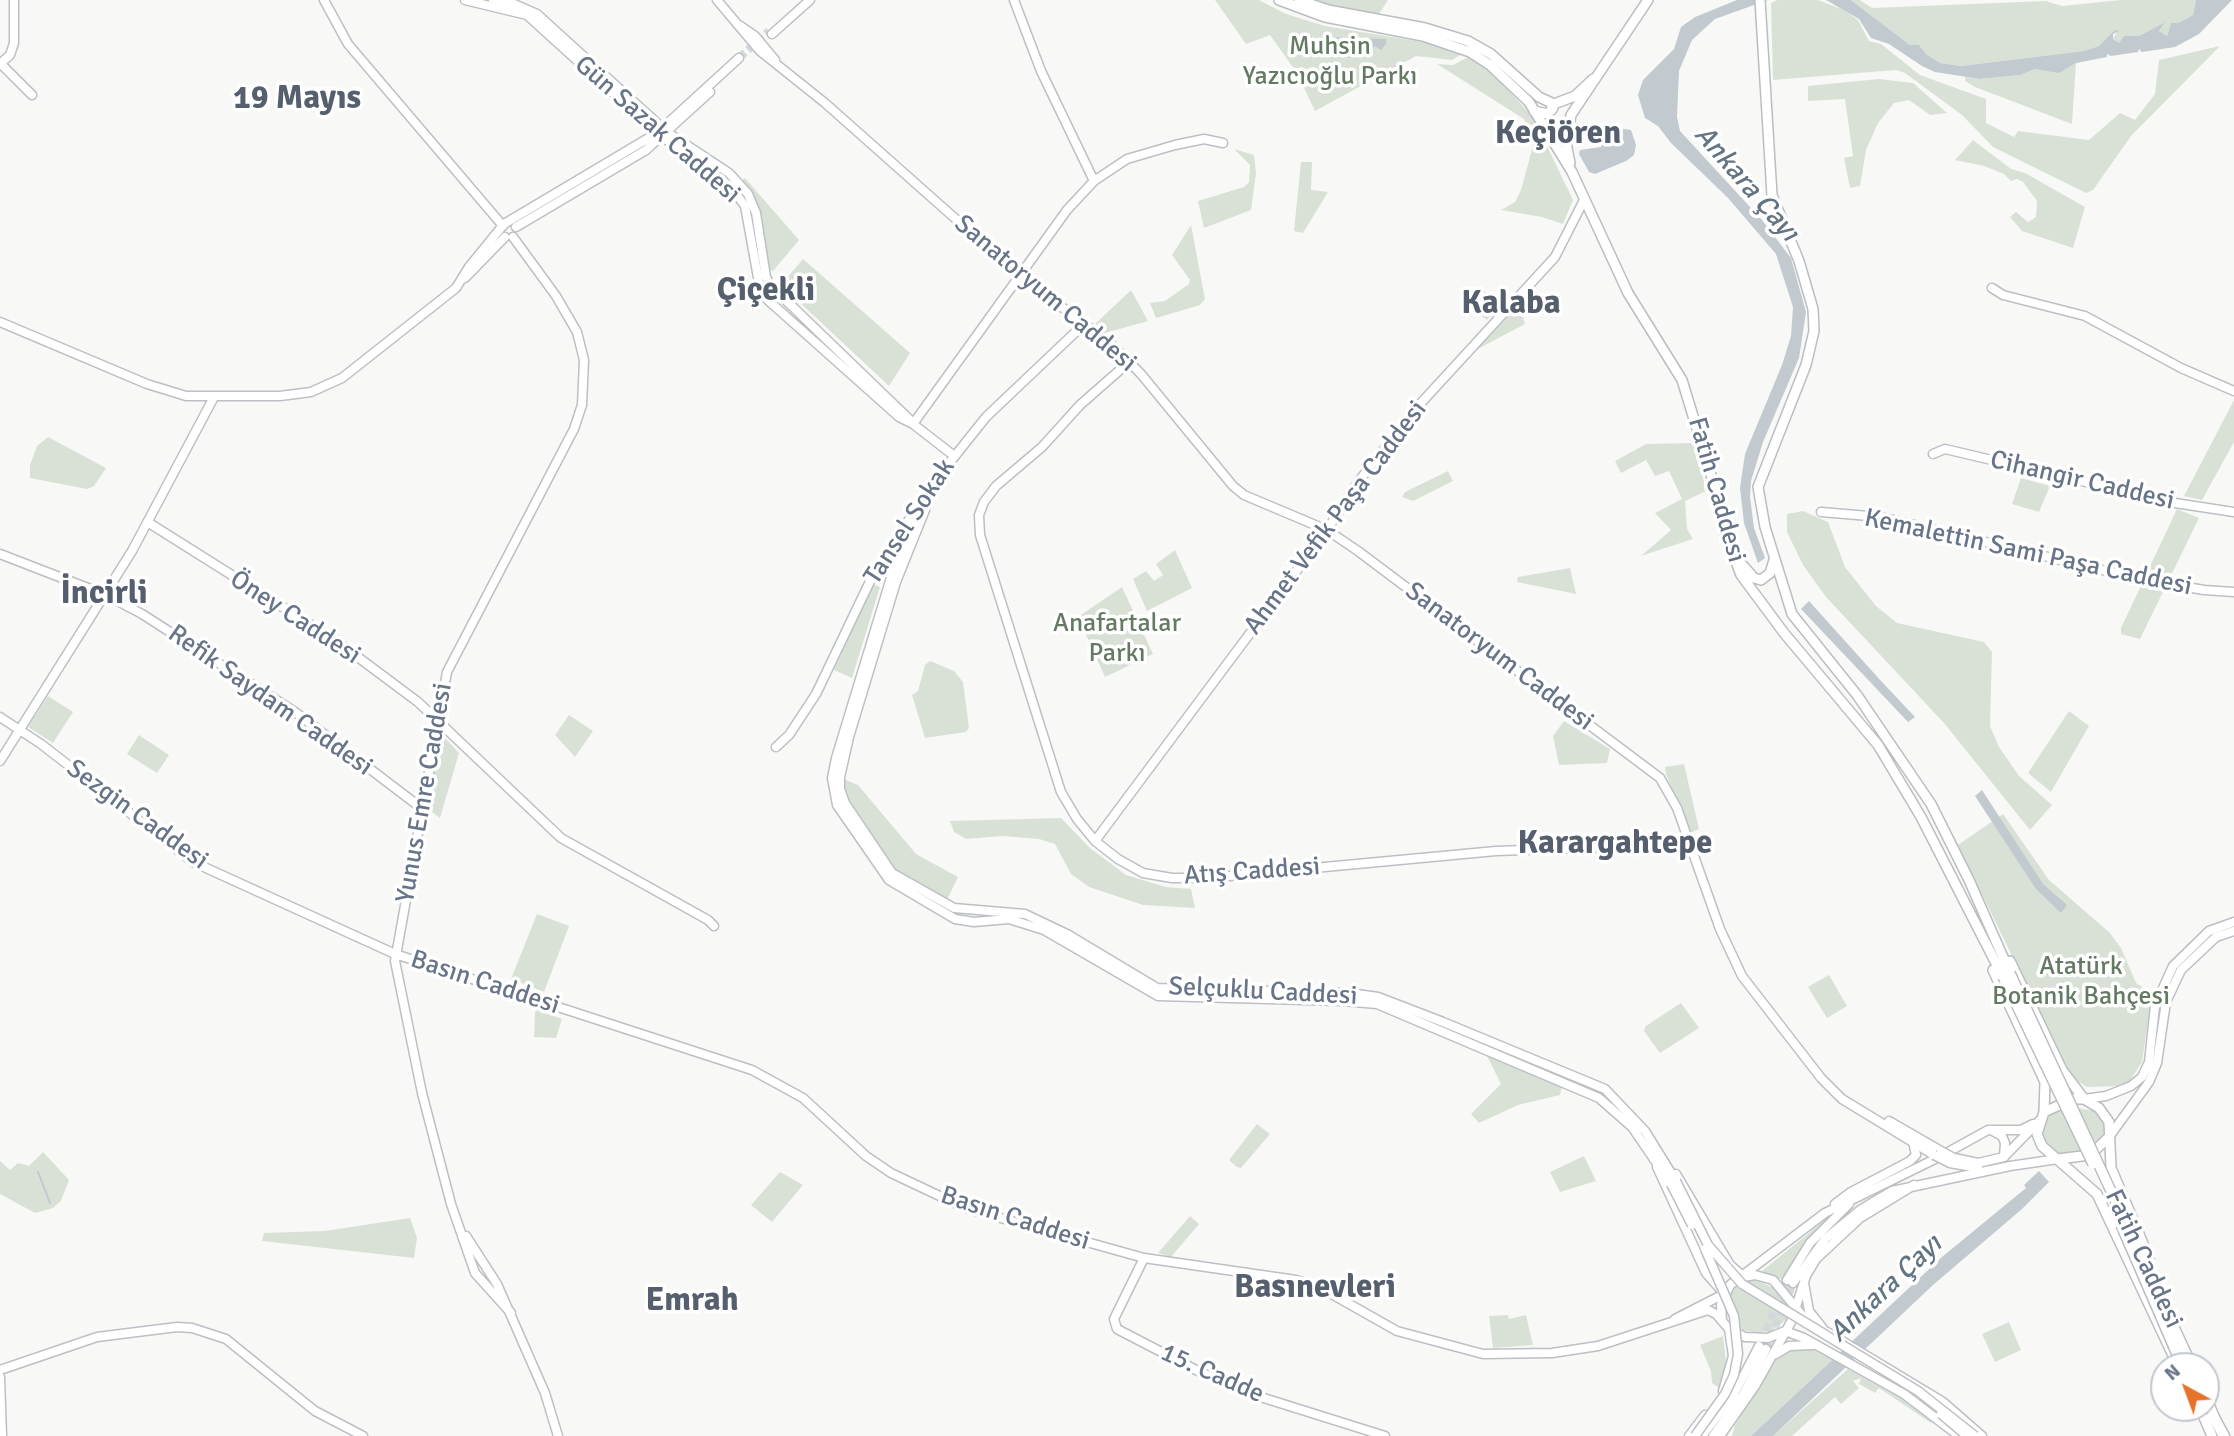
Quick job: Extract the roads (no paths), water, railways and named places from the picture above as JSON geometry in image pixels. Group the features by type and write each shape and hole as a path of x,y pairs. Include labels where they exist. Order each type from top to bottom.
{"main road":[{"path":"14,0 14,43 10,55 0,63 32,95"},
{"name":"Yunus Emre Caddesi","path":"324,0 348,44 508,230 556,296 577,332 584,368 582,405 574,429 453,659 437,717 395,954 422,1093 459,1225 473,1268 484,1285 511,1313"},
{"name":"Gün Sazak Caddesi","path":"465,0 527,15 662,133 731,187 745,206 761,294 899,417 914,424 953,454"},
{"name":"Gün Sazak Caddesi","path":"493,0 514,4 537,14 662,133"},
{"name":"Sanatoryum Caddesi","path":"717,0 732,20 760,41 780,68 918,184 1020,276 1110,343 1233,486 1244,495 1327,530 1660,778 1677,808 1720,929 1742,976 1821,1078 1842,1099"},
{"path":"803,0 771,33 810,0"},
{"path":"1014,0 1041,71 1094,181"},
{"name":"Fatih Caddesi","path":"1279,0 1325,17 1423,36 1470,52 1512,84 1534,111 1572,172 1583,202 1628,293 1682,380 1715,488 1728,542 1741,575 1776,624 1878,745 2006,975 2186,1352"},
{"path":"1299,0 1328,10 1425,28 1468,41 1501,61 1553,108 1548,114 1534,111"},
{"path":"1572,172 1566,143 1571,116 1593,79 1648,0"},
{"name":"Fatih Caddesi","path":"1760,2 1763,87 1772,195 1799,261 1813,309 1814,331 1806,365 1758,487 1786,601 1798,625 1857,695 1931,804 1986,920 2006,975 2108,1195 2174,1352"},
{"path":"0,321 168,392 214,397 280,396 311,392 327,385 372,354 456,288 477,257 508,230 662,133 741,60"},
{"path":"1551,104 1575,96 1593,79"},
{"path":"914,424 945,376 1067,210 1094,181 1127,159 1204,139 1223,143"},
{"name":"Ahmet Vefik Paşa Caddesi","path":"1095,841 1327,530 1357,482 1421,403 1555,257 1583,202"},
{"path":"1992,288 2003,295 2085,316 2181,368 2234,391"},
{"name":"Tansel Sokak","path":"776,747 789,735 816,694 874,573 953,454 986,417 1083,325"},
{"name":"Atış Caddesi","path":"1129,362 1080,405 1042,447 996,486 984,502 979,515 980,534 1061,792 1077,819 1095,841 1143,873 1195,878 1472,853 1689,844"},
{"path":"0,761 149,523 214,397"},
{"name":"Cihangir Caddesi","path":"1933,454 1945,449 2175,503 2234,512"},
{"name":"Selçuklu Caddesi","path":"941,472 909,529 836,758 832,788 837,806 872,859 898,888 955,919 974,922 1009,919 1044,930 1158,996 1377,1004 1586,1091 1632,1127 1653,1154"},
{"name":"Kemalettin Sami Paşa Caddesi","path":"1821,512 1891,519 2140,579 2204,590 2234,592"},
{"name":"Öney Caddesi","path":"149,523 335,640 437,717"},
{"path":"1728,542 1754,578 1767,578 1775,558"},
{"name":"Refik Saydam Caddesi","path":"0,554 106,595 142,614 295,712 420,807"},
{"name":"Selçuklu Caddesi","path":"893,581 849,737 840,789 853,815 892,873 954,908 1025,914 1067,934 1157,988 1350,993 1389,1002 1605,1089 1645,1131 1669,1167"},
{"name":"Sezgin Caddesi","path":"0,717 21,730 193,862 395,954"},
{"path":"437,717 463,747 561,838 708,920 714,926"},
{"path":"1973,916 1987,956 2045,1082 2037,1134 2042,1146 2094,1188 2173,1352"},
{"path":"1986,920 2016,972 2062,1070 2084,1099 2092,1102 2105,1116 2111,1168 2187,1352"},
{"path":"1825,1213 1944,1156 1988,1130 2021,1130 2065,1101 2106,1097 2131,1086 2142,1077 2149,1062 2155,1006 2173,965 2209,931 2234,922"},
{"path":"1857,1198 1810,1243 1790,1282 1815,1250 1842,1224 1892,1191 2010,1166 2090,1155 2109,1137 2149,1082 2157,1063 2166,1002 2182,970 2216,937 2234,931"},
{"name":"Basın Caddesi","path":"395,954 748,1069 786,1086 828,1119 866,1156 929,1192 1013,1223 1144,1258 1296,1280 1321,1288 1397,1331 1483,1354 1552,1353 1598,1346 1670,1323"},
{"path":"1842,1099 1880,1116 1944,1156 1978,1163 2004,1157 2041,1116"},
{"path":"1842,1099 1913,1142 1967,1168 2010,1166"},
{"path":"1988,1130 2002,1136 2005,1143 2004,1157"},
{"path":"1670,1323 1684,1312 1724,1294 1852,1192 1910,1161 1916,1155 1913,1142"},
{"path":"1653,1154 1674,1183 1711,1250 1742,1284 1918,1391 1975,1436"},
{"path":"1653,1154 1706,1272 1724,1294 1722,1320"},
{"path":"1669,1167 1734,1316 1738,1354 1734,1375 1725,1394 1695,1436"},
{"path":"1669,1167 1678,1175 1725,1259 1744,1277"},
{"path":"1720,1436 1791,1322 1804,1281 1816,1259 1844,1230 1866,1213 1914,1185"},
{"name":"Yunus Emre Caddesi","path":"459,1225 495,1280 511,1313 545,1394 558,1436"},
{"path":"1705,1249 1726,1276 1749,1295 1917,1396 1967,1436"},
{"name":"15. Cadde","path":"1144,1258 1114,1319 1117,1329 1199,1372 1251,1394 1385,1436"},
{"path":"1706,1272 1713,1274 1724,1268 1725,1259"},
{"path":"473,1268 484,1263"},
{"path":"1744,1277 1755,1275 1773,1280 1786,1293 1803,1318 1943,1402 1982,1436"},
{"path":"484,1285 495,1280"},
{"path":"1804,1281 1809,1311 1827,1332"},
{"path":"1670,1323 1708,1310 1739,1335 1759,1338 1785,1331 1819,1346 1874,1377 1929,1411 1959,1436"},
{"path":"2,1436 0,1379 22,1365 54,1350 97,1337 177,1327 192,1328 226,1339 315,1411 363,1436"},
{"path":"1689,1436 1719,1398 1727,1379 1733,1356 1729,1329"},
{"path":"1771,1358 1789,1346 1819,1346"},
{"path":"1702,1436 1733,1395 1763,1347 1743,1395 1713,1436"},
{"path":"0,1370 22,1365"}],"waterway":[{"path":"38,1172 50,1203"}],"tunnel":[{"path":"739,58 769,31"},
{"path":"1761,1342 1787,1280"},
{"path":"1766,1349 1793,1283"}],"district":[{"name":"19 Mayıs","path":"297,99"},
{"name":"Keçiören","path":"1558,134"},
{"name":"Çiçekli","path":"766,291"},
{"name":"Kalaba","path":"1511,304"},
{"name":"İncirli","path":"104,594"},
{"name":"Karargahtepe","path":"1615,844"},
{"name":"Basınevleri","path":"1315,1288"},
{"name":"Emrah","path":"692,1301"}],"park label":[{"name":"Muhsin Yazıcıoğlu Parkı","path":"1330,62"},
{"name":"Anafartalar Parkı","path":"1117,639"},
{"name":"Atatürk Botanik Bahçesi","path":"2081,982"}],"water label":[{"name":"Ankara Çayı","path":"1746,184"},
{"name":"Ankara Çayı","path":"1886,1289"}]}
